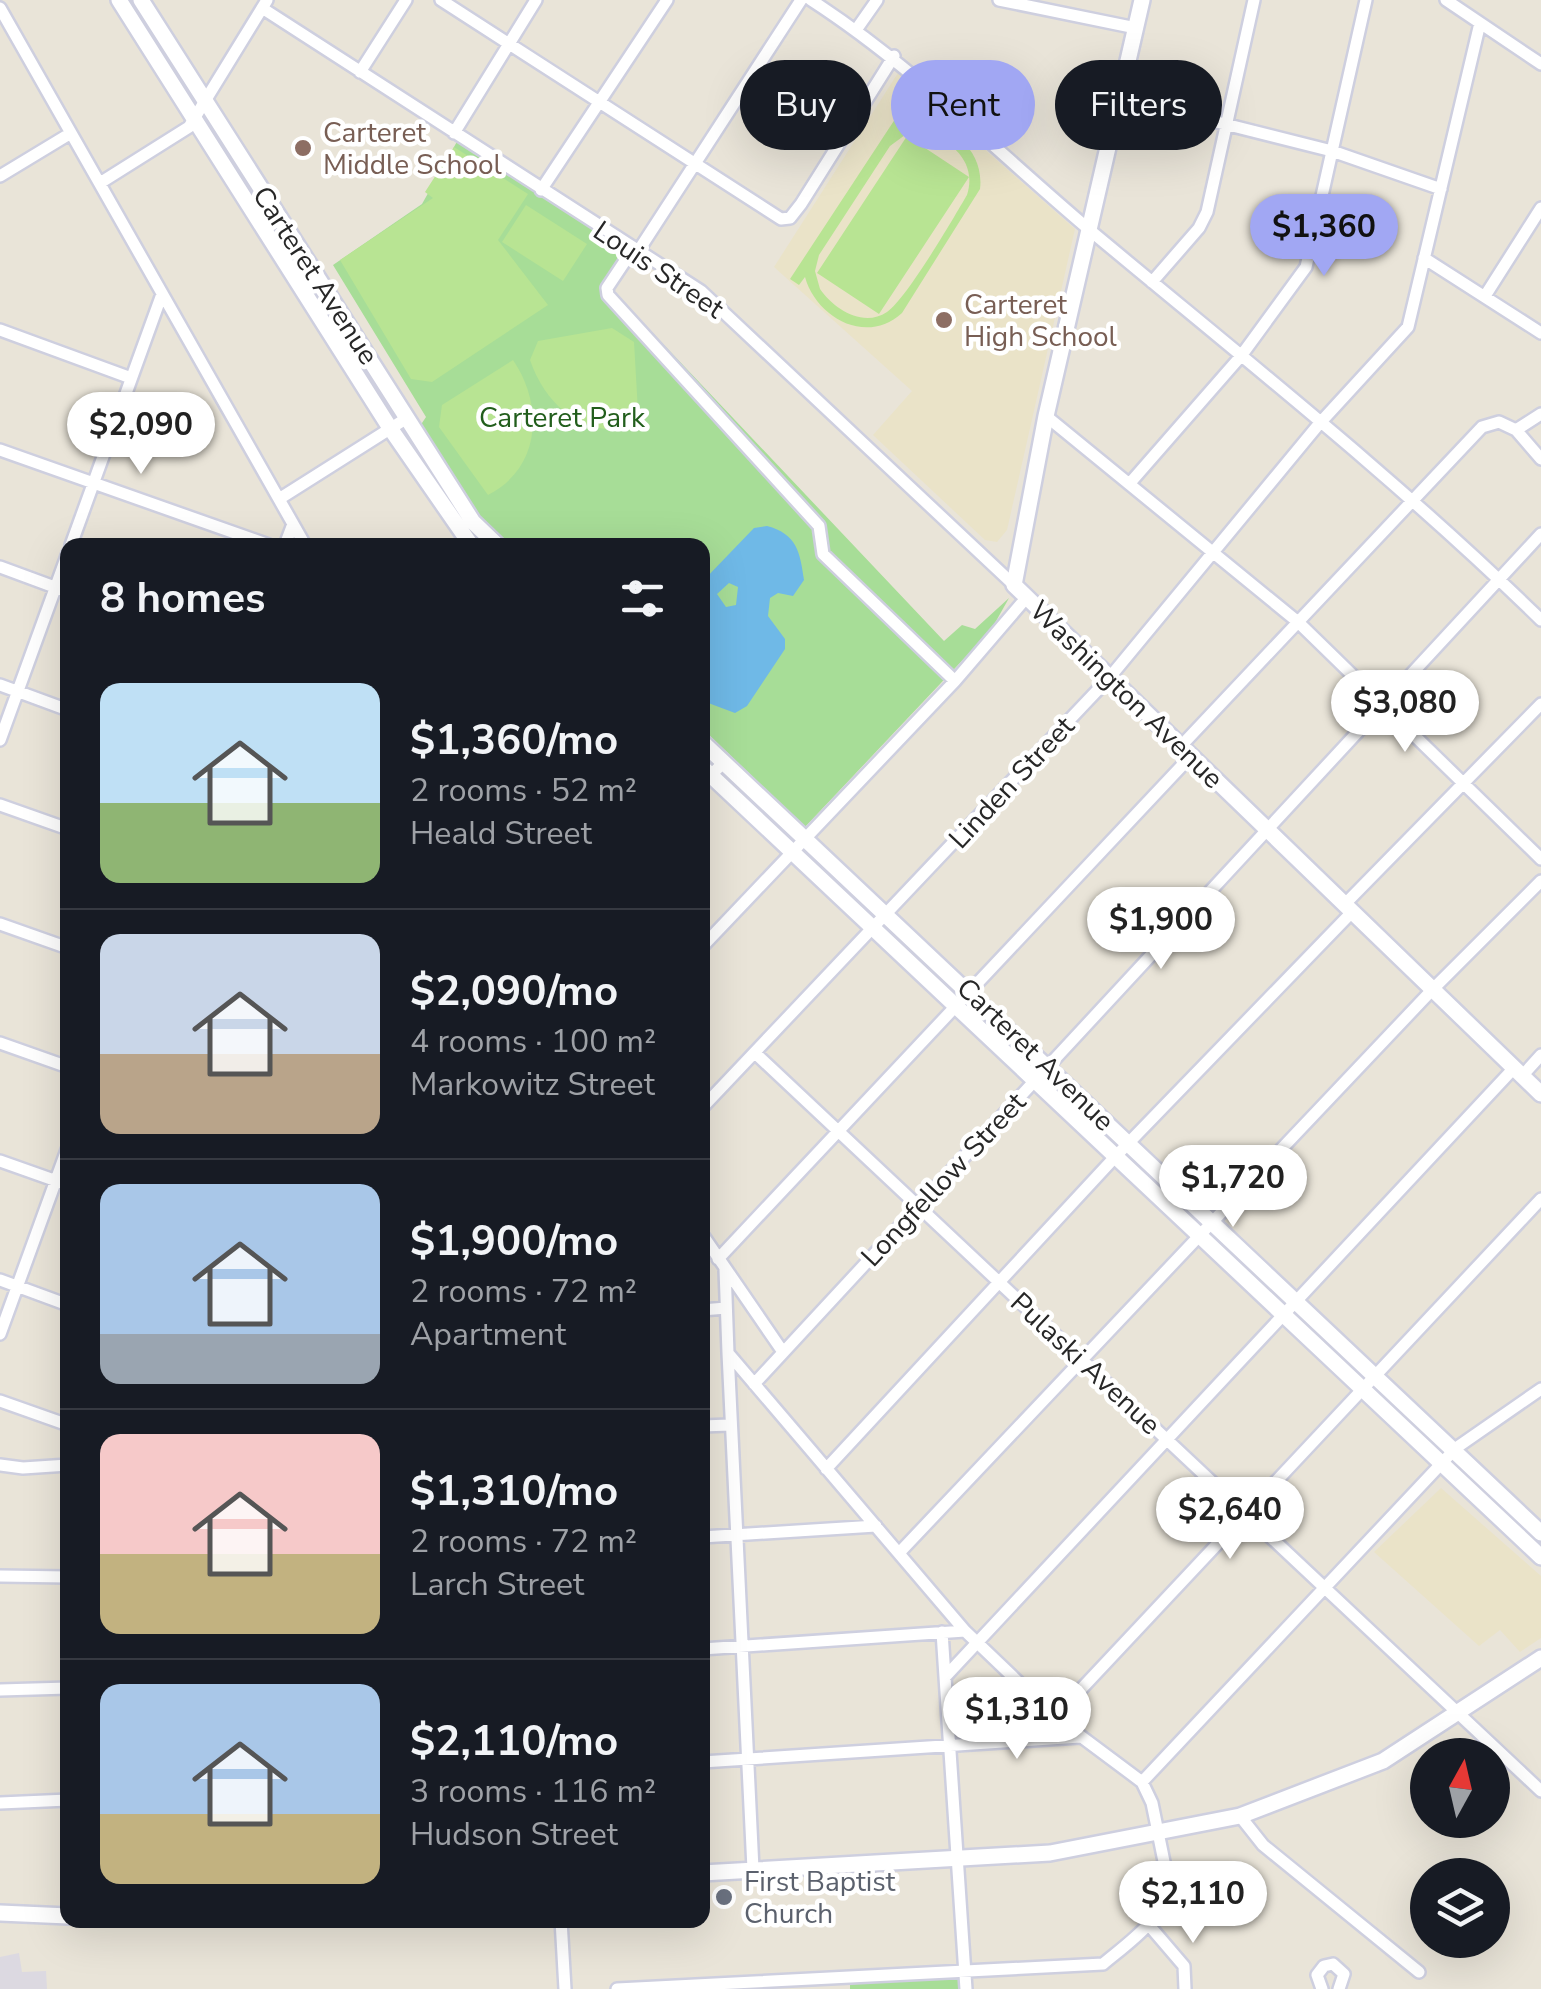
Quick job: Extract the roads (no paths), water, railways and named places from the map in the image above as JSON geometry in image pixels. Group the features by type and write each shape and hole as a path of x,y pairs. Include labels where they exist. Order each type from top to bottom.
{"street":[{"path":"360,72 406,0"},
{"path":"441,0 782,219 790,218 801,204 894,56"},
{"path":"454,133 536,0"},
{"path":"541,190 667,0"},
{"path":"801,0 608,288 608,295 819,526 824,554 955,681"},
{"path":"810,0 894,56 1088,229 1414,500 1541,620"},
{"path":"856,30 877,0"},
{"path":"999,0 1136,28"},
{"name":"Washington Avenue","path":"1128,60 1142,0"},
{"path":"1152,282 1200,228 1254,0"},
{"path":"1130,483 1241,356 1306,267 1366,0"},
{"path":"1446,0 1541,64"},
{"name":"Carteret Avenue","path":"130,3 205,98 407,418 489,538"},
{"name":"Carteret Avenue","path":"130,3 194,118 390,428 465,538"},
{"path":"100,183 190,126 264,4"},
{"name":"Louis Street","path":"264,4 360,72 723,308 1014,585"},
{"path":"0,8 4,26 71,133 301,538"},
{"name":"Linden Street","path":"710,1100 1110,677 1322,423 1408,328 1480,23"},
{"path":"1222,125 1332,151 1441,189"},
{"path":"0,176 71,133"},
{"name":"Washington Avenue","path":"1106,150 1046,416 1014,585 1541,1094"},
{"path":"244,197 258,187"},
{"path":"1485,296 1541,208"},
{"path":"1424,258 1541,333"},
{"path":"73,538 162,294"},
{"path":"331,335 348,324"},
{"path":"0,330 131,378"},
{"path":"1516,430 1541,414"},
{"path":"1046,416 1298,622 1541,859"},
{"path":"279,499 407,418"},
{"path":"753,1869 722,1264 1298,622 1482,427 1500,422 1516,430 1541,459"},
{"path":"0,450 250,538"},
{"path":"288,538 293,524"},
{"path":"474,538 480,530"},
{"name":"Longfellow Street","path":"754,1384 1541,534"},
{"path":"0,567 60,589"},
{"path":"0,740 60,591"},
{"path":"710,939 955,681 1027,597"},
{"path":"0,685 60,707"},
{"path":"826,1469 1541,704"},
{"name":"Carteret Avenue","path":"710,750 969,990 1374,1378 1541,1558"},
{"path":"710,772 723,762"},
{"name":"Carteret Avenue","path":"710,780 793,850 1361,1391 1539,1527"},
{"path":"0,805 60,826"},
{"path":"899,1553 1432,990 1541,881"},
{"path":"0,924 60,945"},
{"path":"0,1043 60,1064"},
{"name":"Pulaski Avenue","path":"756,1053 1541,1791"},
{"path":"945,1677 1293,1302 1518,1072 1541,1055"},
{"path":"0,1161 60,1182"},
{"path":"0,1334 60,1188"},
{"path":"1054,1717 1541,1199"},
{"path":"710,1246 784,1352"},
{"path":"0,1280 60,1302"},
{"path":"710,1309 726,1308"},
{"path":"617,1989 851,1983 1103,1964 1148,1924 1168,1898 1170,1886 1150,1796 1142,1782 1054,1717 966,1630 728,1353"},
{"path":"1142,1782 1447,1458 1541,1389"},
{"path":"0,1401 60,1422"},
{"path":"710,1425 730,1424"},
{"path":"0,1465 60,1466"},
{"path":"710,1537 876,1526"},
{"path":"1520,1537 1539,1527"},
{"path":"0,1576 60,1577"},
{"path":"710,1649 966,1630"},
{"path":"942,1632 966,1989"},
{"path":"710,1872 1085,1849 1240,1816 1383,1761 1541,1658"},
{"path":"0,1690 60,1688"},
{"path":"710,1762 1080,1737"},
{"path":"0,1803 60,1800"},
{"path":"1240,1816 1263,1845 1419,1972"},
{"path":"0,1913 60,1916"},
{"path":"1148,1924 1184,1966 1185,1989"},
{"path":"561,1928 565,1989"},
{"path":"1320,1989 1317,1975 1328,1964 1342,1969 1342,1988"}],"water":[{"path":"767,526 791,539 804,580 793,596 778,593 770,598 768,616 785,639 785,649 747,706 735,713 710,704 710,574 754,528","holes":["729,583 738,587 736,605 726,607 717,594"]}],"place":[{"name":"Carteret Middle School","path":"303,148"},
{"name":"Carteret High School","path":"944,320"},
{"name":"First Baptist Church","path":"724,1897"}],"park label":[{"name":"Carteret Park","path":"562,417"}]}
